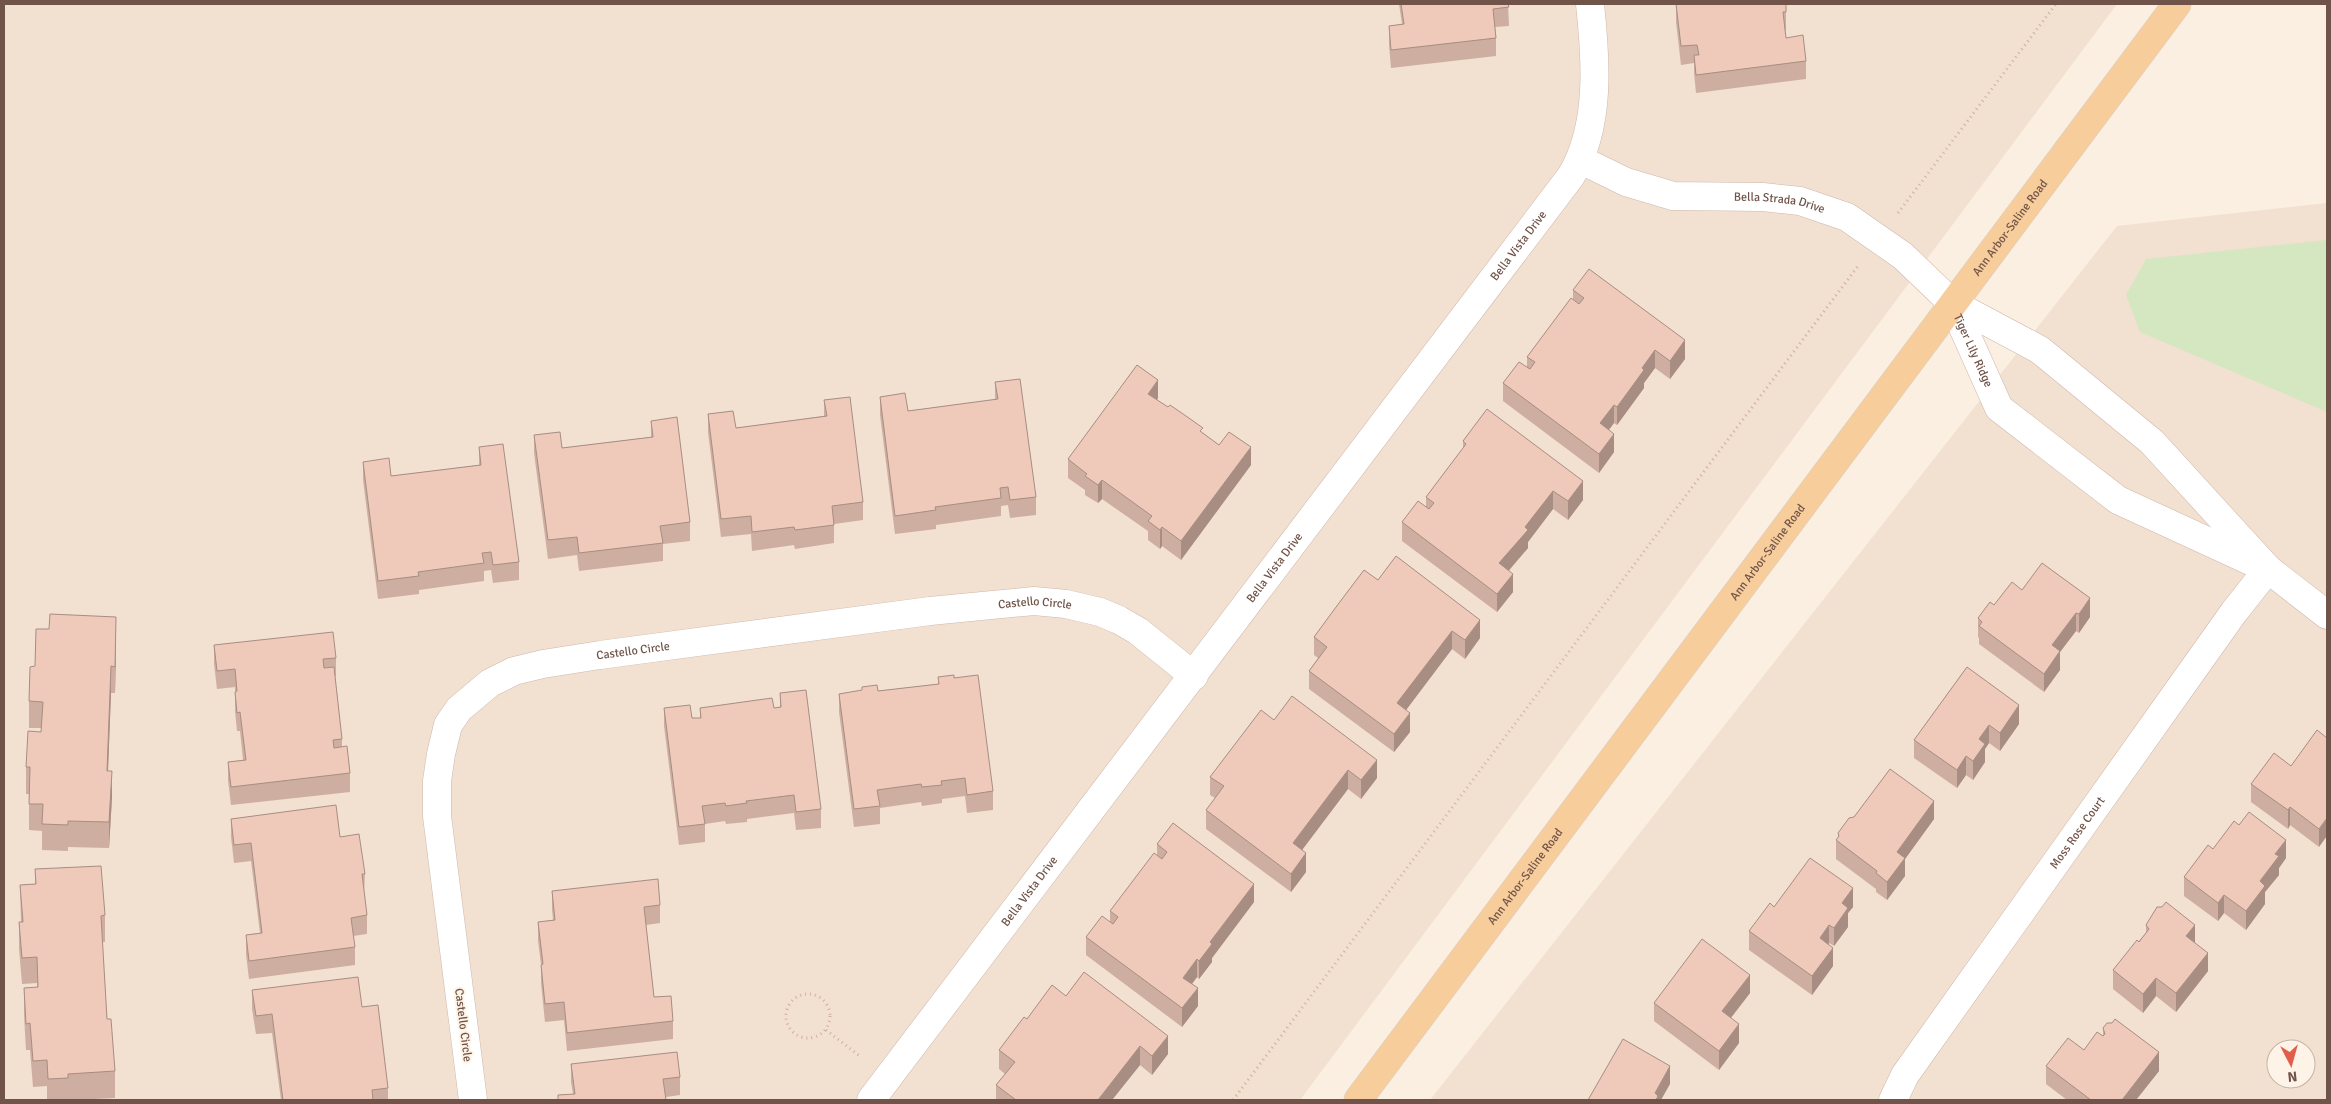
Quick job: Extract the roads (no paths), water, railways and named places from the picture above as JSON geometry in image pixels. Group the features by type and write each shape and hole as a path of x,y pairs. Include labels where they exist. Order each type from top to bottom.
{"main road":[{"name":"Ann Arbor-Saline Road","path":"1358,1100 1952,303 2178,4"}],"street":[{"name":"Bella Vista Drive","path":"871,1100 1571,176 1581,160 1593,102 1594,42 1590,4"},
{"name":"Bella Strada Drive","path":"1581,160 1626,182 1673,196 1763,197 1800,201 1847,216 1887,244 1952,303"},
{"name":"Tiger Lily Ridge","path":"1952,303 1999,408 2118,500 2268,569"},
{"name":"Tiger Lily Ridge","path":"1952,303 2040,350 2152,442 2268,569 2327,615"},
{"name":"Moss Rose Court","path":"1894,1100 1905,1076 2228,620 2268,569"},
{"name":"Castello Circle","path":"473,1100 436,816 437,781 448,725 459,709 490,682 514,671 600,655 930,611 1034,601 1066,604 1100,612 1119,620 1138,631 1194,676"}]}
